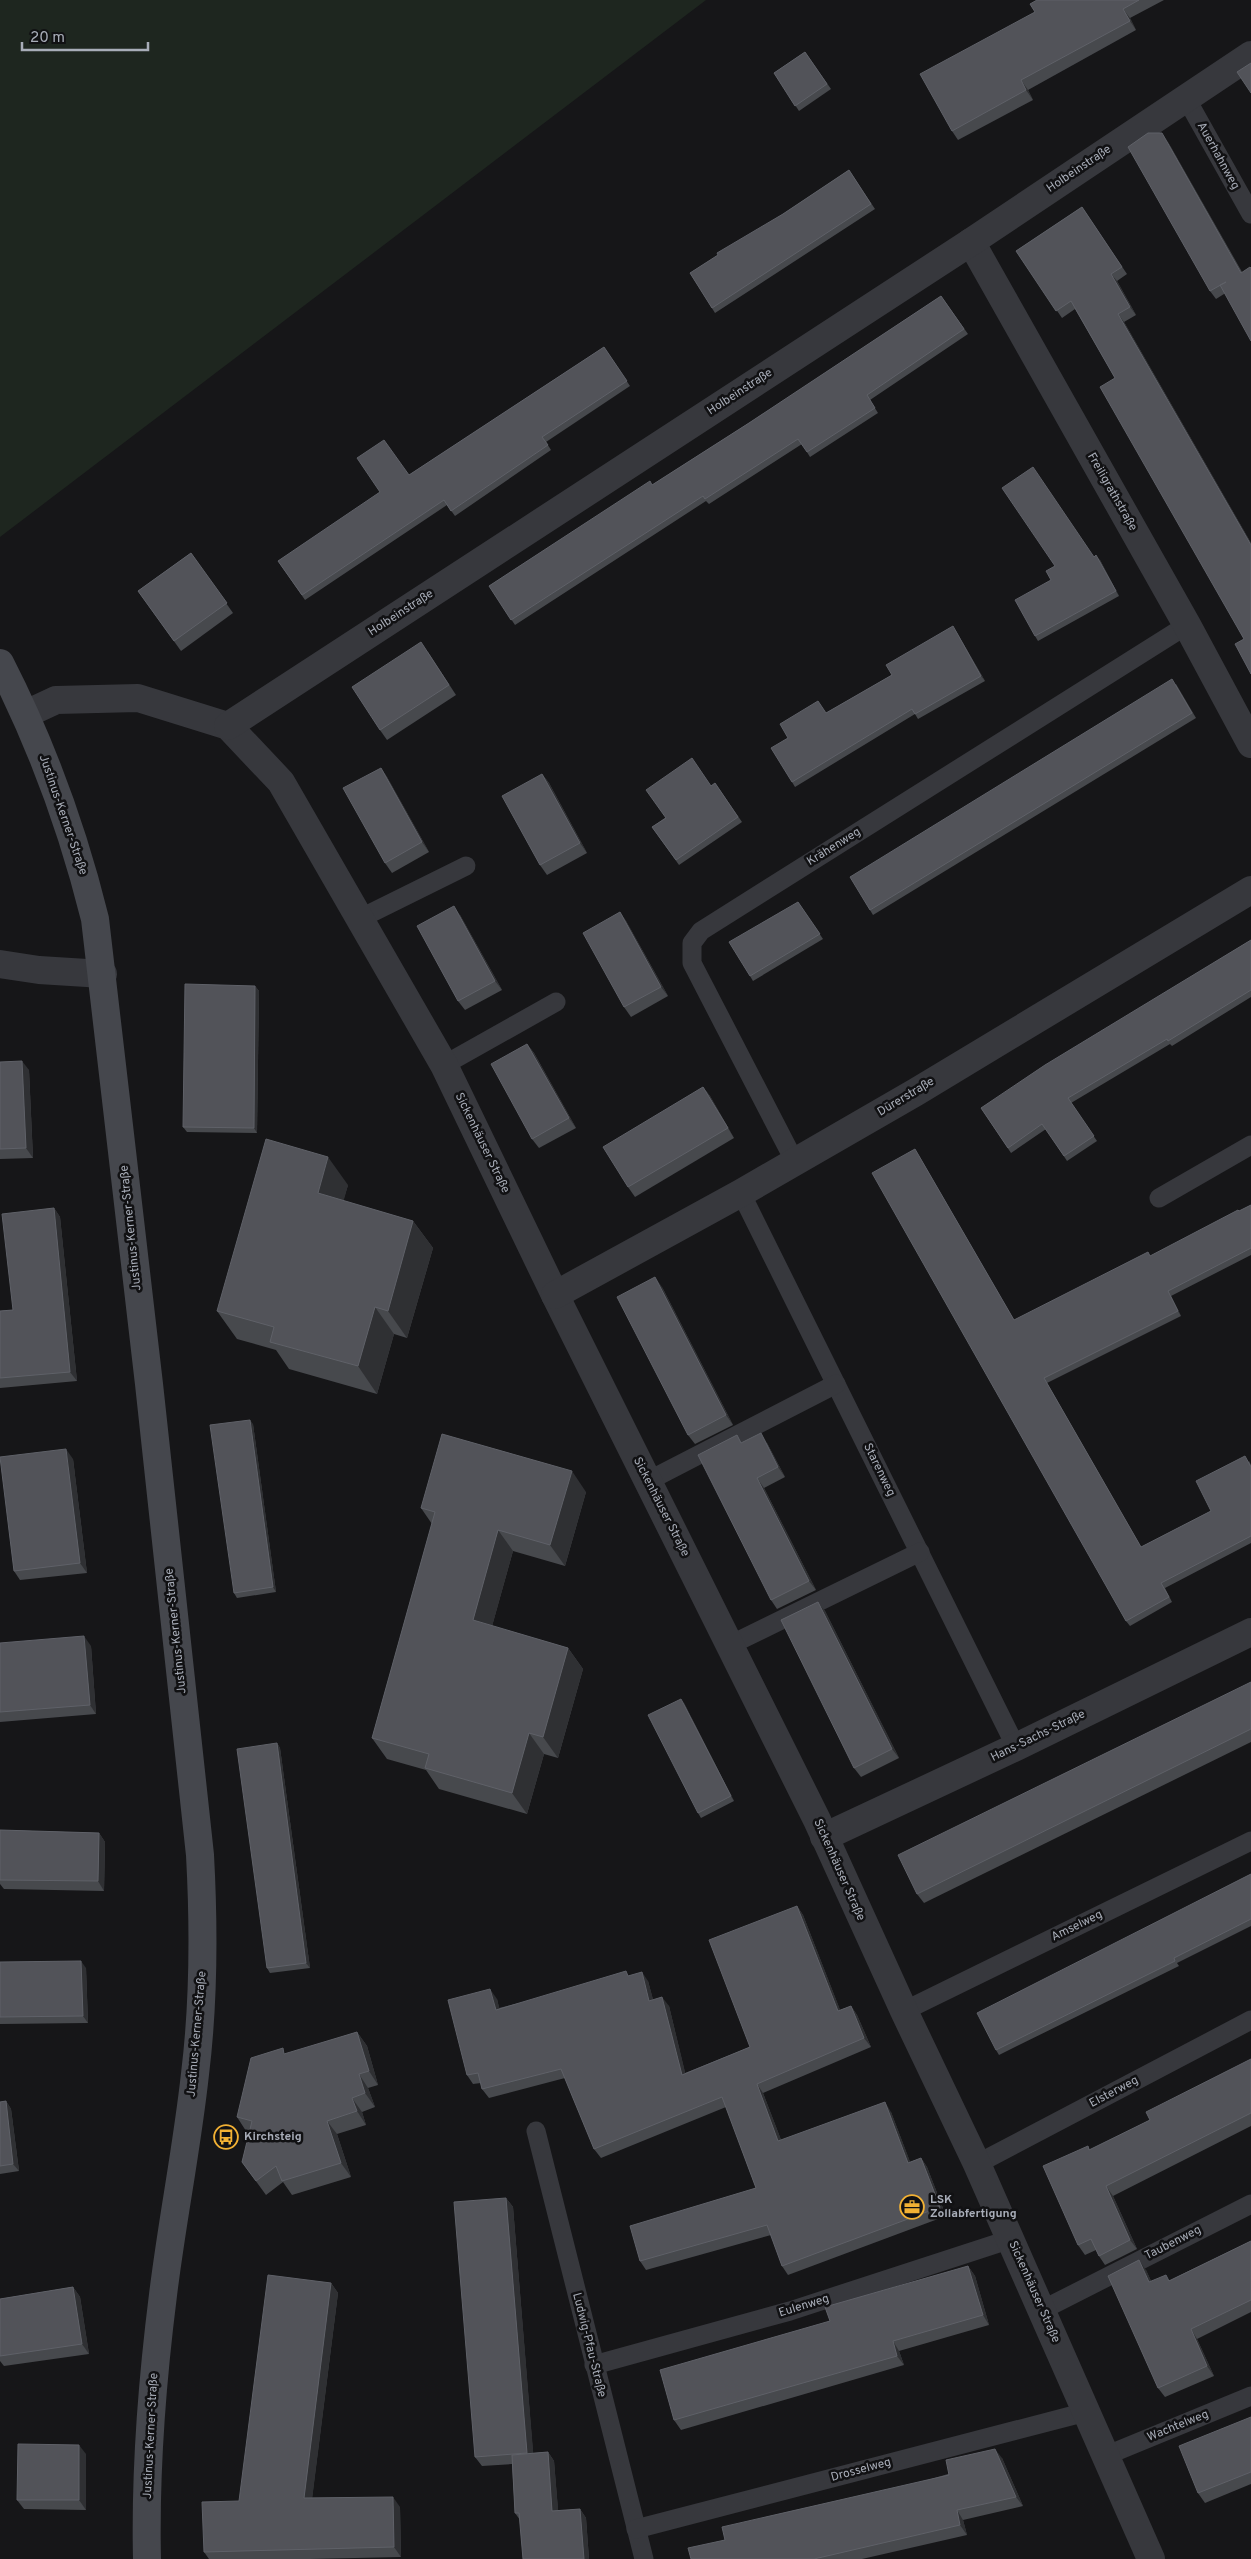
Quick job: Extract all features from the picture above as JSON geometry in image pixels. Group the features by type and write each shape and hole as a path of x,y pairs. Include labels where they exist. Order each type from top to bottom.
{"street":[{"name":"Holbeinstraße","path":"228,726 970,242 1251,54"},
{"name":"Freiligrathstraße","path":"970,242 1188,625 1251,744"},
{"path":"0,663 26,714"},
{"name":"Sickenhäuser Straße","path":"26,714 56,700 138,698 228,726 281,782 444,1066 555,1295 730,1645 824,1837 977,2164 1151,2559"},
{"name":"Justinus-Kerner-Straße","path":"26,714 75,844 95,919 103,974 191,1770 204,1916 202,1990 195,2073 163,2294 151,2412 146,2559"},
{"name":"Dürerstraße","path":"555,1295 795,1162 1251,890"},
{"path":"0,964 54,972 103,974"},
{"name":"Hans-Sachs-Straße","path":"824,1837 1016,1747 1251,1632"}],"lane":[{"name":"Auerhahnweg","path":"1186,98 1251,214"},
{"name":"Krähenweg","path":"795,1162 692,963 692,943 696,937 710,925 1188,625"},
{"path":"360,919 466,866"},
{"path":"444,1066 556,1002"},
{"path":"1160,1198 1251,1145"},
{"name":"Starenweg","path":"741,1193 1016,1747"},
{"path":"648,1482 836,1384"},
{"path":"730,1645 920,1552"},
{"name":"Amselweg","path":"904,2011 1251,1840"},
{"name":"Elsterweg","path":"977,2164 1251,2020"},
{"name":"Ludwig-Pfau-Straße","path":"536,2131 644,2559"},
{"name":"Taubenweg","path":"1042,2310 1251,2204"},
{"name":"Eulenweg","path":"594,2365 790,2311 1011,2239"},
{"name":"Wachtelweg","path":"1106,2456 1251,2396"},
{"name":"Drosselweg","path":"636,2529 1086,2412"}],"shaded area":[{"path":"0,0 706,0 0,537"}],"building":[{"path":"1037,0 1139,0 1123,9 1130,21 1021,80 1026,90 952,131 920,74 1035,12 1030,4"},
{"path":"805,52 827,84 795,106 774,73"},
{"path":"1251,63 1251,93 1237,72"},
{"path":"1148,133 1162,133 1241,273 1251,268 1251,341 1220,285 1210,291 1128,147"},
{"path":"849,170 871,204 712,308 690,273 718,255 717,253 783,214"},
{"path":"1082,207 1122,267 1111,274 1130,307 1118,314 1251,545 1251,674 1235,644 1244,639 1100,387 1115,378 1071,301 1056,311 1016,251"},
{"path":"941,296 964,329 867,395 875,408 807,452 798,439 705,499 703,496 511,620 489,586 650,481 652,485 749,423"},
{"path":"604,347 627,381 542,437 548,445 451,511 444,500 302,595 278,561 380,492 357,458 384,440 409,475"},
{"path":"1033,467 1094,557 1096,555 1116,591 1035,636 1015,600 1051,580 1046,571 1055,566 1002,488"},
{"path":"191,553 227,603 174,641 138,591"},
{"path":"953,626 981,676 915,714 912,709 792,782 771,748 788,738 780,724 818,701 826,713 892,675 886,665"},
{"path":"421,642 449,685 380,730 352,687"},
{"path":"1172,679 1192,713 870,910 850,877"},
{"path":"692,758 711,786 715,783 738,817 676,860 652,827 666,818 646,790"},
{"path":"381,768 422,842 385,863 343,788"},
{"path":"542,774 580,843 540,865 502,796"},
{"path":"798,902 820,934 750,976 729,942"},
{"path":"454,906 495,981 458,1001 417,926"},
{"path":"620,912 661,987 624,1007 583,933"},
{"path":"1251,940 1251,990 1168,1041 1167,1039 1068,1098 1094,1136 1064,1156 1042,1124 1008,1148 981,1108 1045,1065"},
{"path":"185,984 255,986 254,1128 183,1127"},
{"path":"527,1044 569,1118 532,1139 491,1064"},
{"path":"22,1061 26,1148 0,1149 0,1062"},
{"path":"703,1087 728,1128 628,1187 603,1147"},
{"path":"266,1139 328,1157 318,1193 413,1221 388,1311 375,1307 358,1366 270,1342 274,1327 217,1311"},
{"path":"915,1149 1014,1320 1148,1252 1150,1256 1251,1205 1251,1248 1168,1291 1178,1311 1044,1378 1141,1547 1211,1511 1196,1481 1245,1456 1251,1467 1251,1536 1161,1583 1169,1597 1126,1621 872,1173"},
{"path":"54,1208 70,1372 0,1378 0,1311 13,1310 2,1214"},
{"path":"655,1277 726,1415 688,1435 617,1297"},
{"path":"250,1420 273,1587 234,1593 210,1425"},
{"path":"761,1433 778,1467 757,1478 809,1581 771,1600 698,1455 737,1435 741,1443"},
{"path":"442,1434 572,1471 550,1545 498,1530 473,1620 568,1648 543,1737 529,1733 512,1793 425,1768 429,1754 372,1738 435,1512 421,1508"},
{"path":"66,1449 80,1563 14,1571 0,1457"},
{"path":"818,1602 892,1749 854,1768 781,1620"},
{"path":"84,1636 90,1705 0,1712 0,1643"},
{"path":"1251,1682 1251,1729 917,1894 898,1855"},
{"path":"681,1699 731,1796 698,1813 648,1715"},
{"path":"277,1743 306,1963 267,1968 237,1749"},
{"path":"0,1830 99,1833 98,1881 0,1880"},
{"path":"1251,1874 1251,1919 1174,1958 1175,1961 996,2050 977,2013"},
{"path":"797,1906 838,2011 851,2006 864,2038 757,2084 778,2141 885,2102 908,2163 921,2158 940,2207 782,2266 767,2225 640,2261 630,2226 756,2188 722,2097 594,2149 561,2069 482,2089 478,2073 467,2075 448,2000 490,1989 496,2010 626,1971 628,1976 642,1972 649,2001 662,1997 682,2075 750,2047 709,1940"},
{"path":"81,1961 83,2016 0,2017 0,1962"},
{"path":"357,2032 369,2071 359,2074 365,2093 352,2098 357,2111 327,2121 341,2163 282,2181 276,2166 256,2181 242,2162 252,2121 237,2117 251,2058 283,2048 284,2054"},
{"path":"1251,2059 1251,2113 1106,2186 1130,2240 1099,2256 1091,2239 1078,2245 1043,2166 1088,2146 1089,2150 1150,2120 1146,2112"},
{"path":"6,2101 13,2164 0,2166 0,2102"},
{"path":"506,2198 527,2453 475,2457 454,2202"},
{"path":"1251,2241 1251,2300 1191,2329 1207,2366 1158,2388 1108,2276 1139,2260 1149,2282 1166,2275 1169,2281"},
{"path":"968,2266 983,2315 893,2341 897,2356 674,2420 660,2370 830,2321 825,2307"},
{"path":"268,2275 331,2283 304,2498 393,2497 394,2547 204,2552 202,2502 239,2501"},
{"path":"73,2287 82,2344 0,2356 0,2299"},
{"path":"1251,2417 1251,2472 1198,2493 1179,2446"},
{"path":"18,2444 79,2445 79,2500 17,2500"},
{"path":"995,2449 1016,2497 957,2510 960,2525 814,2559 691,2559 688,2548 725,2540 722,2527 949,2475 946,2460"},
{"path":"548,2452 552,2511 580,2509 584,2559 523,2559 519,2513 515,2513 512,2455"}],"place":[{"name":"Kirchsteig","path":"226,2137"},
{"name":"LSK Zollabfertigung","path":"912,2207"}]}
